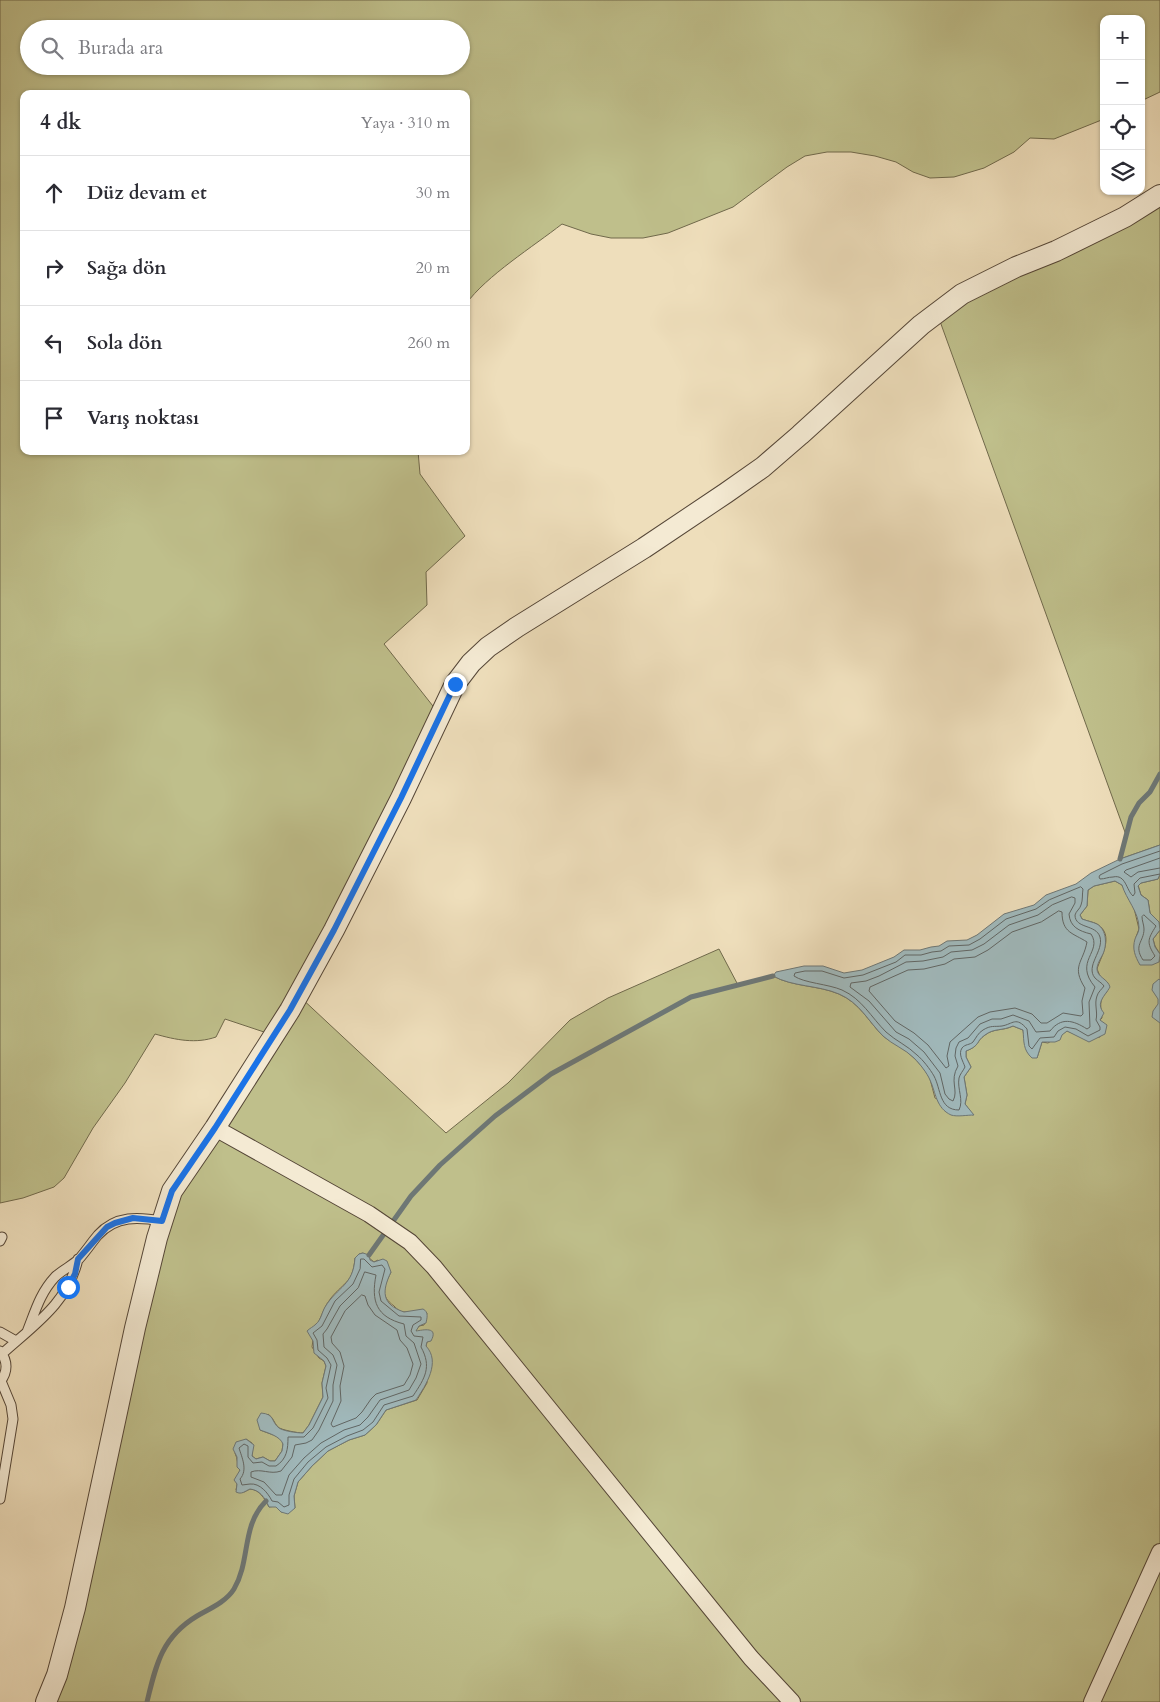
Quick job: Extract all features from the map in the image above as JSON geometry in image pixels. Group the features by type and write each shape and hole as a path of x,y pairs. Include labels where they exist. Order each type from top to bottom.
{"street":[{"path":"46,1702 57,1675 75,1608 135,1328 162,1221 172,1191 215,1128 290,1010 334,930 392,816 455,684 471,662 488,647 517,627 644,548 763,467 921,325 962,294 1125,217 1160,195"},
{"path":"215,1128 369,1214 410,1242 440,1274 751,1658 792,1702"},
{"path":"1092,1702 1160,1552"}],"lane":[{"path":"27,1332 38,1301 54,1278 78,1259 100,1233 115,1223 133,1218 162,1221"},
{"path":"0,1499 12,1420 11,1405 1,1382 6,1365 1,1353 54,1308 75,1274 78,1259"},
{"path":"0,1332 16,1341"}],"green space":[{"path":"0,0 1160,0 1160,92 1145,99 1145,15 1100,15 1100,121 1054,139 1030,138 1014,152 984,168 954,177 930,178 913,172 896,162 851,152 827,152 805,156 733,207 668,233 643,238 611,238 591,234 562,224 498,272 470,299 470,90 20,90 20,455 418,455 420,474 465,536 426,572 427,605 384,644 440,715 298,995 446,1133 508,1083 570,1020 608,998 719,949 738,985 773,976 781,980 831,991 853,1002 883,1036 910,1054 925,1070 930,1079 935,1098 973,1115 965,1104 967,1095 964,1077 971,1067 966,1057 966,1051 974,1047 988,1033 1013,1026 1023,1030 1025,1043 1037,1058 1042,1042 1048,1043 1067,1031 1083,1037 1100,1037 1102,1022 1100,1020 1102,1018 1101,1001 1107,992 1097,969 1104,952 1106,940 1105,934 1097,924 1082,919 1080,915 1087,906 1088,890 1094,886 1115,881 1122,885 1134,908 1139,929 1136,937 1159,962 1160,959 1160,1702 46,1702 172,1191 273,1035 225,1019 216,1037 208,1039 186,1040 155,1034 125,1083 93,1128 64,1178 54,1187 23,1198 0,1203","holes":["363,1253 374,1262 378,1260 391,1272 384,1290 389,1302 401,1311 427,1313 424,1325 419,1326 416,1330 427,1342 427,1383 417,1400 386,1410 376,1425 365,1435 349,1440 328,1451 298,1482 294,1496 295,1508 281,1512 276,1506 269,1507 256,1491 250,1489 244,1492 236,1490 240,1470 235,1453 246,1439 252,1443 252,1456 256,1459 263,1457 270,1461 275,1461 282,1451 282,1440 260,1430 268,1414 278,1427 286,1430 303,1433 309,1425 323,1397 322,1383 326,1366 312,1347 315,1325 318,1323 329,1301 348,1281 355,1258"]},
{"path":"1160,195 1160,845 1120,859 1126,835 937,313"},
{"path":"1160,874 1160,930 1159,922 1150,913 1148,900 1141,895 1138,885 1158,879"},
{"path":"1160,930 1160,954 1153,939"}],"water":[{"path":"1160,845 1160,874 1158,879 1141,883 1138,886 1141,895 1148,900 1150,913 1159,922 1160,930 1153,939 1155,947 1160,954 1159,962 1152,965 1140,965 1137,959 1134,946 1139,929 1138,922 1135,911 1122,885 1115,881 1094,886 1088,890 1087,906 1080,915 1082,919 1095,923 1100,927 1105,938 1104,950 1098,963 1097,972 1110,987 1100,1006 1104,1013 1100,1020 1107,1025 1105,1034 1089,1042 1067,1031 1060,1040 1042,1042 1037,1058 1032,1058 1025,1049 1023,1030 1013,1026 988,1033 974,1047 966,1051 966,1057 971,1067 964,1077 967,1095 965,1104 974,1115 953,1116 946,1112 939,1104 929,1077 919,1063 883,1036 853,1002 831,991 781,980 773,976 776,972 804,966 823,966 844,973 862,970 894,957 904,950 920,950 939,946 947,941 967,940 977,935 1004,914 1034,905 1046,895 1076,884 1091,873 1120,859"},
{"path":"1159,979 1160,1023 1152,1017 1153,1011 1158,1004 1158,999 1152,990 1153,984"},
{"path":"363,1253 369,1255 370,1260 374,1262 383,1259 387,1261 391,1272 385,1291 387,1301 391,1305 404,1312 423,1309 426,1312 426,1323 419,1326 416,1331 429,1330 433,1333 431,1341 427,1342 426,1346 432,1359 428,1381 416,1400 386,1410 376,1425 365,1435 349,1440 328,1451 298,1482 294,1496 295,1508 288,1514 281,1512 276,1507 269,1507 257,1491 250,1489 242,1493 236,1492 237,1484 234,1480 240,1470 237,1467 237,1457 233,1449 236,1442 246,1439 254,1445 252,1456 256,1459 263,1457 270,1461 275,1461 282,1451 283,1444 277,1437 260,1430 257,1420 261,1413 269,1415 279,1428 287,1431 303,1433 309,1425 323,1397 322,1383 326,1366 324,1361 314,1353 313,1341 307,1331 318,1322 325,1307 351,1275 355,1258"}],"waterway":[{"path":"1120,859 1131,817 1139,803 1150,792 1160,774"},
{"path":"369,1255 411,1196 440,1165 495,1116 551,1074 691,997 773,976"},
{"path":"147,1702 154,1675 168,1642 185,1624 222,1601 234,1589 243,1567 249,1532 258,1511 266,1501"}],"route":[{"path":"68,1287 75,1274 78,1259 107,1227 133,1218 162,1221 172,1191 215,1128 290,1010 334,930 401,798 455,684"}]}
